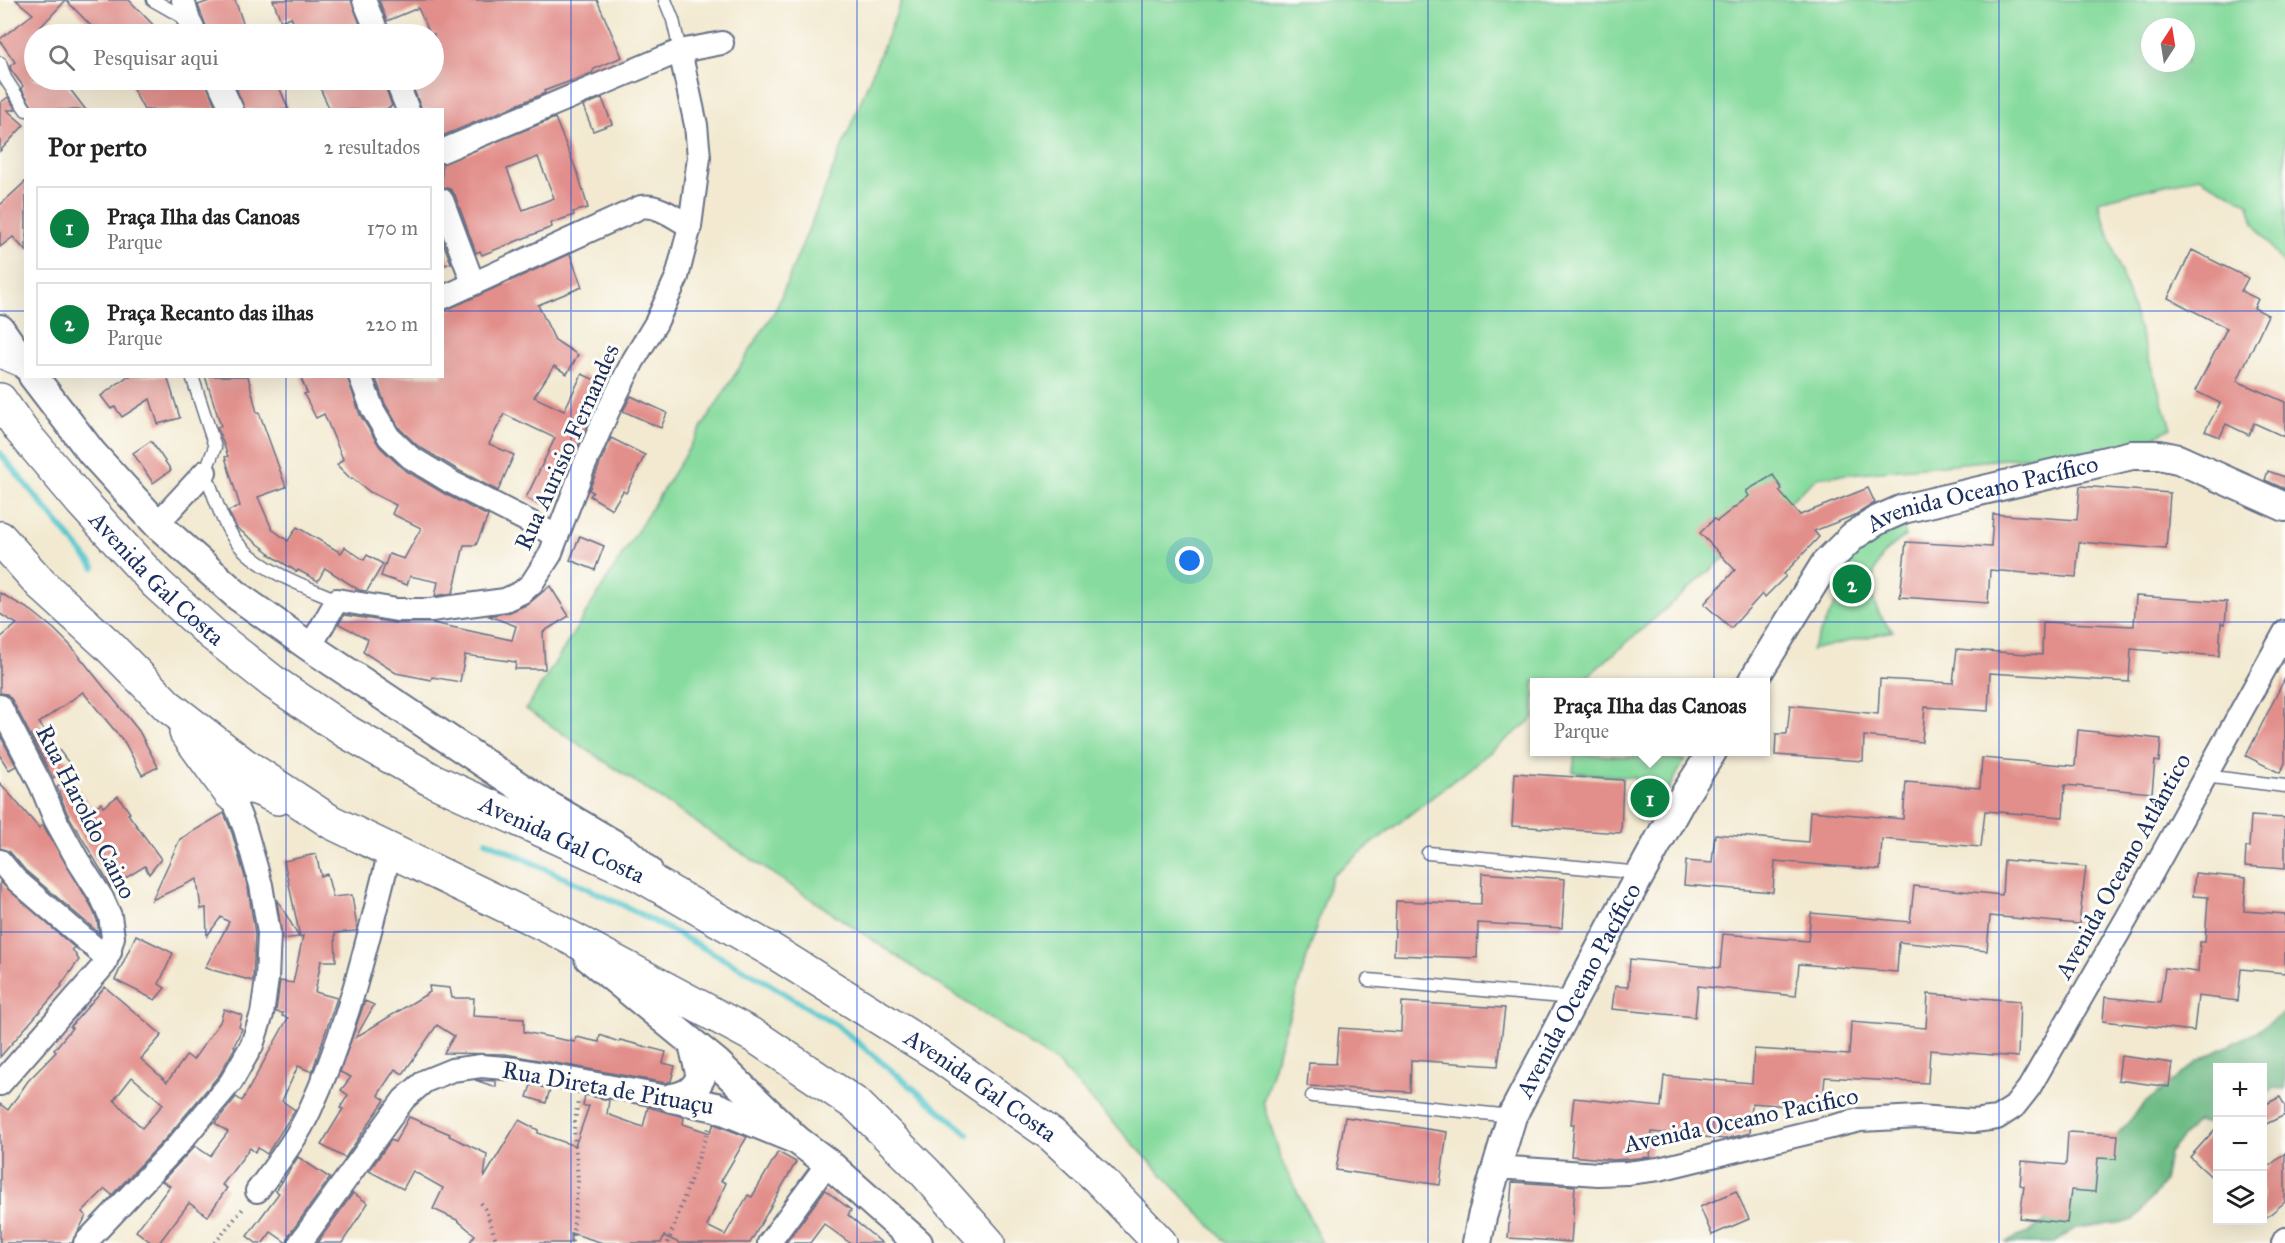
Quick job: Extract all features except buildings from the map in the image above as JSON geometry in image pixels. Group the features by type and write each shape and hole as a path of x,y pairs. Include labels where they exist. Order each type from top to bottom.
{"main road":[{"name":"Avenida Gal Costa","path":"0,400 21,430 81,501 157,584 211,633 273,682 347,732 430,779 640,875 771,951 934,1052 1042,1128 1099,1179 1160,1243"},
{"path":"0,538 41,585 108,645 168,706 243,764 331,822"},
{"path":"168,706 231,794 239,788 253,786 554,929 756,1036 857,1105 926,1172 988,1243"}],"street":[{"path":"364,0 374,24"},
{"path":"444,150 680,51 722,43"},
{"name":"Rua Aurisio Fernandes","path":"338,600 397,610 431,610 505,600 522,592 532,583 550,555 608,411 656,322 677,277 690,226 699,157 696,125 680,51"},
{"path":"223,90 231,108"},
{"path":"400,90 407,108"},
{"path":"444,205 473,283"},
{"path":"444,297 641,207 657,208 690,226"},
{"path":"0,329 20,364"},
{"path":"31,378 92,453 157,524 239,597 544,803 627,852 679,898"},
{"path":"361,378 373,410 389,437 410,457 451,482 557,536"},
{"name":"Avenida Oceano Pacífico","path":"1754,678 1825,564 1853,536 1878,520 1903,509 2132,455 2159,455 2194,465 2285,507"},
{"path":"157,524 205,472"},
{"path":"0,564 41,585"},
{"path":"310,647 338,600"},
{"name":"Avenida Oceano Atlântico","path":"1997,1118 2014,1107 2029,1088 2127,918 2285,632"},
{"name":"Rua Haroldo Caino","path":"0,706 41,785 55,819 110,916 113,937 110,952"},
{"name":"Avenida Oceano Pacífico","path":"1478,1243 1495,1167 1512,1116 1641,873 1680,802 1709,756"},
{"path":"85,1243 178,1145 231,1082 256,1035 262,1014 267,979 269,933 261,885 245,829 231,794"},
{"path":"257,1191 283,1156 309,1112 327,1068 352,998 390,851"},
{"path":"0,861 15,879 102,954 110,952"},
{"path":"554,929 717,1063 797,1140"},
{"path":"0,1084 105,964 110,952"},
{"path":"672,1098 685,1096 692,1091 701,1077 693,1044"},
{"name":"Rua Direta de Pituaçu","path":"300,1243 404,1099 425,1081 452,1070 481,1066 516,1069 716,1107 797,1140 828,1163 918,1243"},
{"name":"Avenida Oceano Pacifico","path":"1495,1167 1568,1173 1627,1173 1690,1162 1860,1120 1919,1118 1974,1121 1997,1118"},
{"path":"769,1243 828,1163"},
{"path":"2283,1243 2285,1239"}],"lane":[{"path":"153,0 189,18"},
{"path":"665,0 673,20 680,51"},
{"path":"0,63 5,78 25,108"},
{"path":"193,378 214,447 205,472 227,526 240,546 264,565 288,579 338,600"},
{"path":"2204,776 2285,786"},
{"path":"1428,853 1641,873"},
{"path":"1368,980 1573,998"},
{"path":"1312,1096 1512,1116"}],"path":[{"path":"579,1243 572,1242 578,1180 574,1129 581,1081"},
{"path":"668,1243 716,1107"},
{"path":"215,1243 257,1191"},
{"path":"481,1203 486,1210 497,1243"}],"green space":[{"path":"902,0 2285,0 2285,267 2254,223 2249,204 2199,177 2098,201 2171,428 2138,446 1818,477 1586,678 1530,678 1530,721 1332,875 1263,1102 1282,1161 1322,1243 1227,1243 1057,1063 526,709 776,309"},
{"path":"1903,522 1905,537 1892,546 1883,557 1876,568 1873,581 1876,606 1893,631 1811,650 1841,593 1831,586 1845,563 1861,547"},
{"path":"1575,756 1685,760 1649,823 1636,818 1635,778 1573,772"},
{"path":"2285,1012 2285,1089 2275,1088 2267,1093 2267,1063 2213,1063 2213,1124 2196,1122 2169,1153 2164,1182 2134,1221 2076,1228 2054,1243 2005,1243 2027,1233 2067,1208 2097,1158 2145,1103 2198,1061 2259,1030"}],"waterway":[{"path":"0,453 94,567"},
{"path":"486,841 625,906 756,976 838,1026 968,1134"}],"place":[{"name":"Praça Recanto das ilhas","path":"1852,584"},
{"name":"Praça Ilha das Canoas","path":"1650,798"}]}
